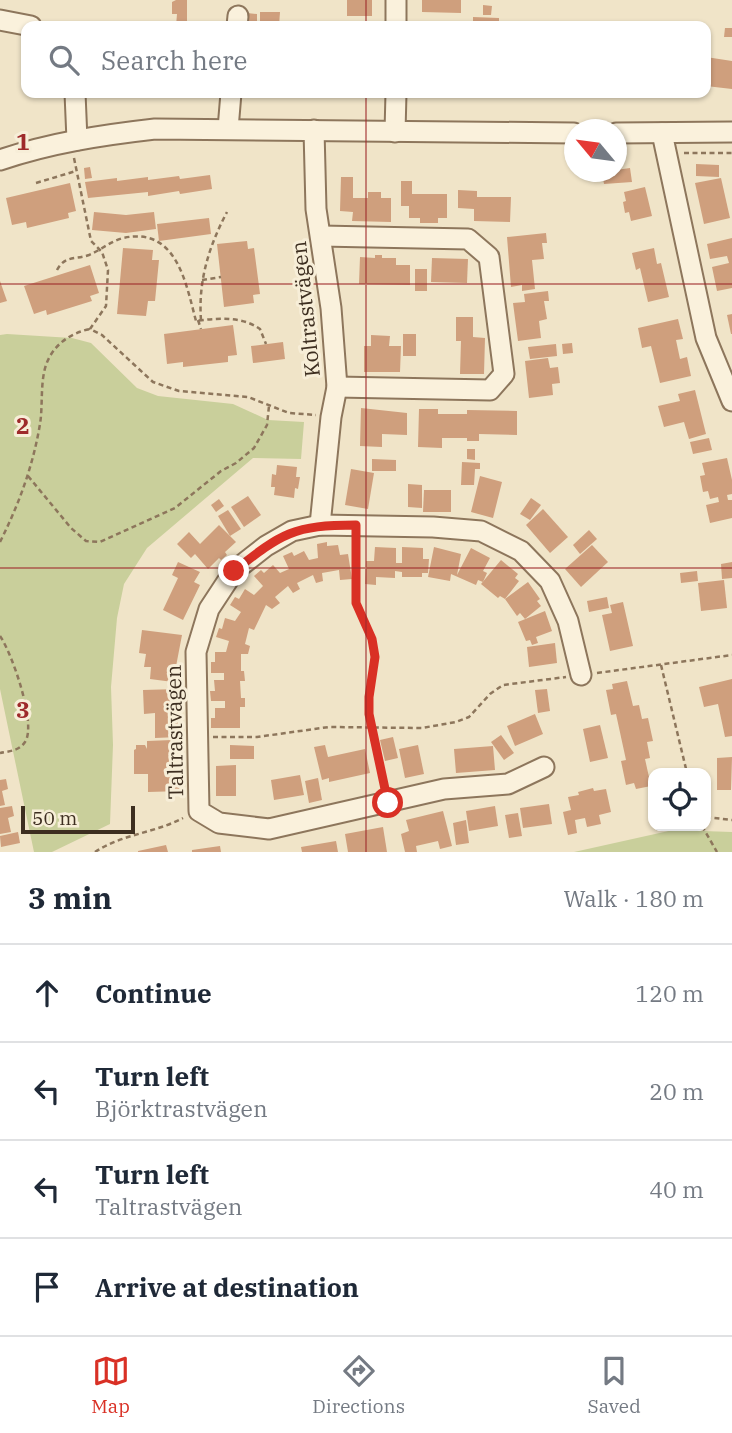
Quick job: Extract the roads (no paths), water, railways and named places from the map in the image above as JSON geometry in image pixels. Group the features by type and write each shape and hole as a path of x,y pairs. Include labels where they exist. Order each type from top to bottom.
{"street":[{"path":"396,0 396,21"},
{"path":"0,20 21,24"},
{"path":"73,141 75,98"},
{"path":"228,128 231,98"},
{"path":"395,132 396,98"},
{"path":"0,160 34,148 155,129 564,132"},
{"name":"Koltrastvägen","path":"314,130 316,209 331,308 337,387 331,417 320,525"},
{"path":"627,133 732,132"},
{"path":"662,133 706,338 732,401"},
{"path":"321,236 468,239 489,257 504,374 490,390 337,387"},
{"name":"Taltrastvägen","path":"544,766 508,784 444,789 269,829 219,823 199,811 196,652 209,609 234,571 266,546 292,531 320,525 356,525 481,531 522,551 550,581 568,621 581,676"}]}
